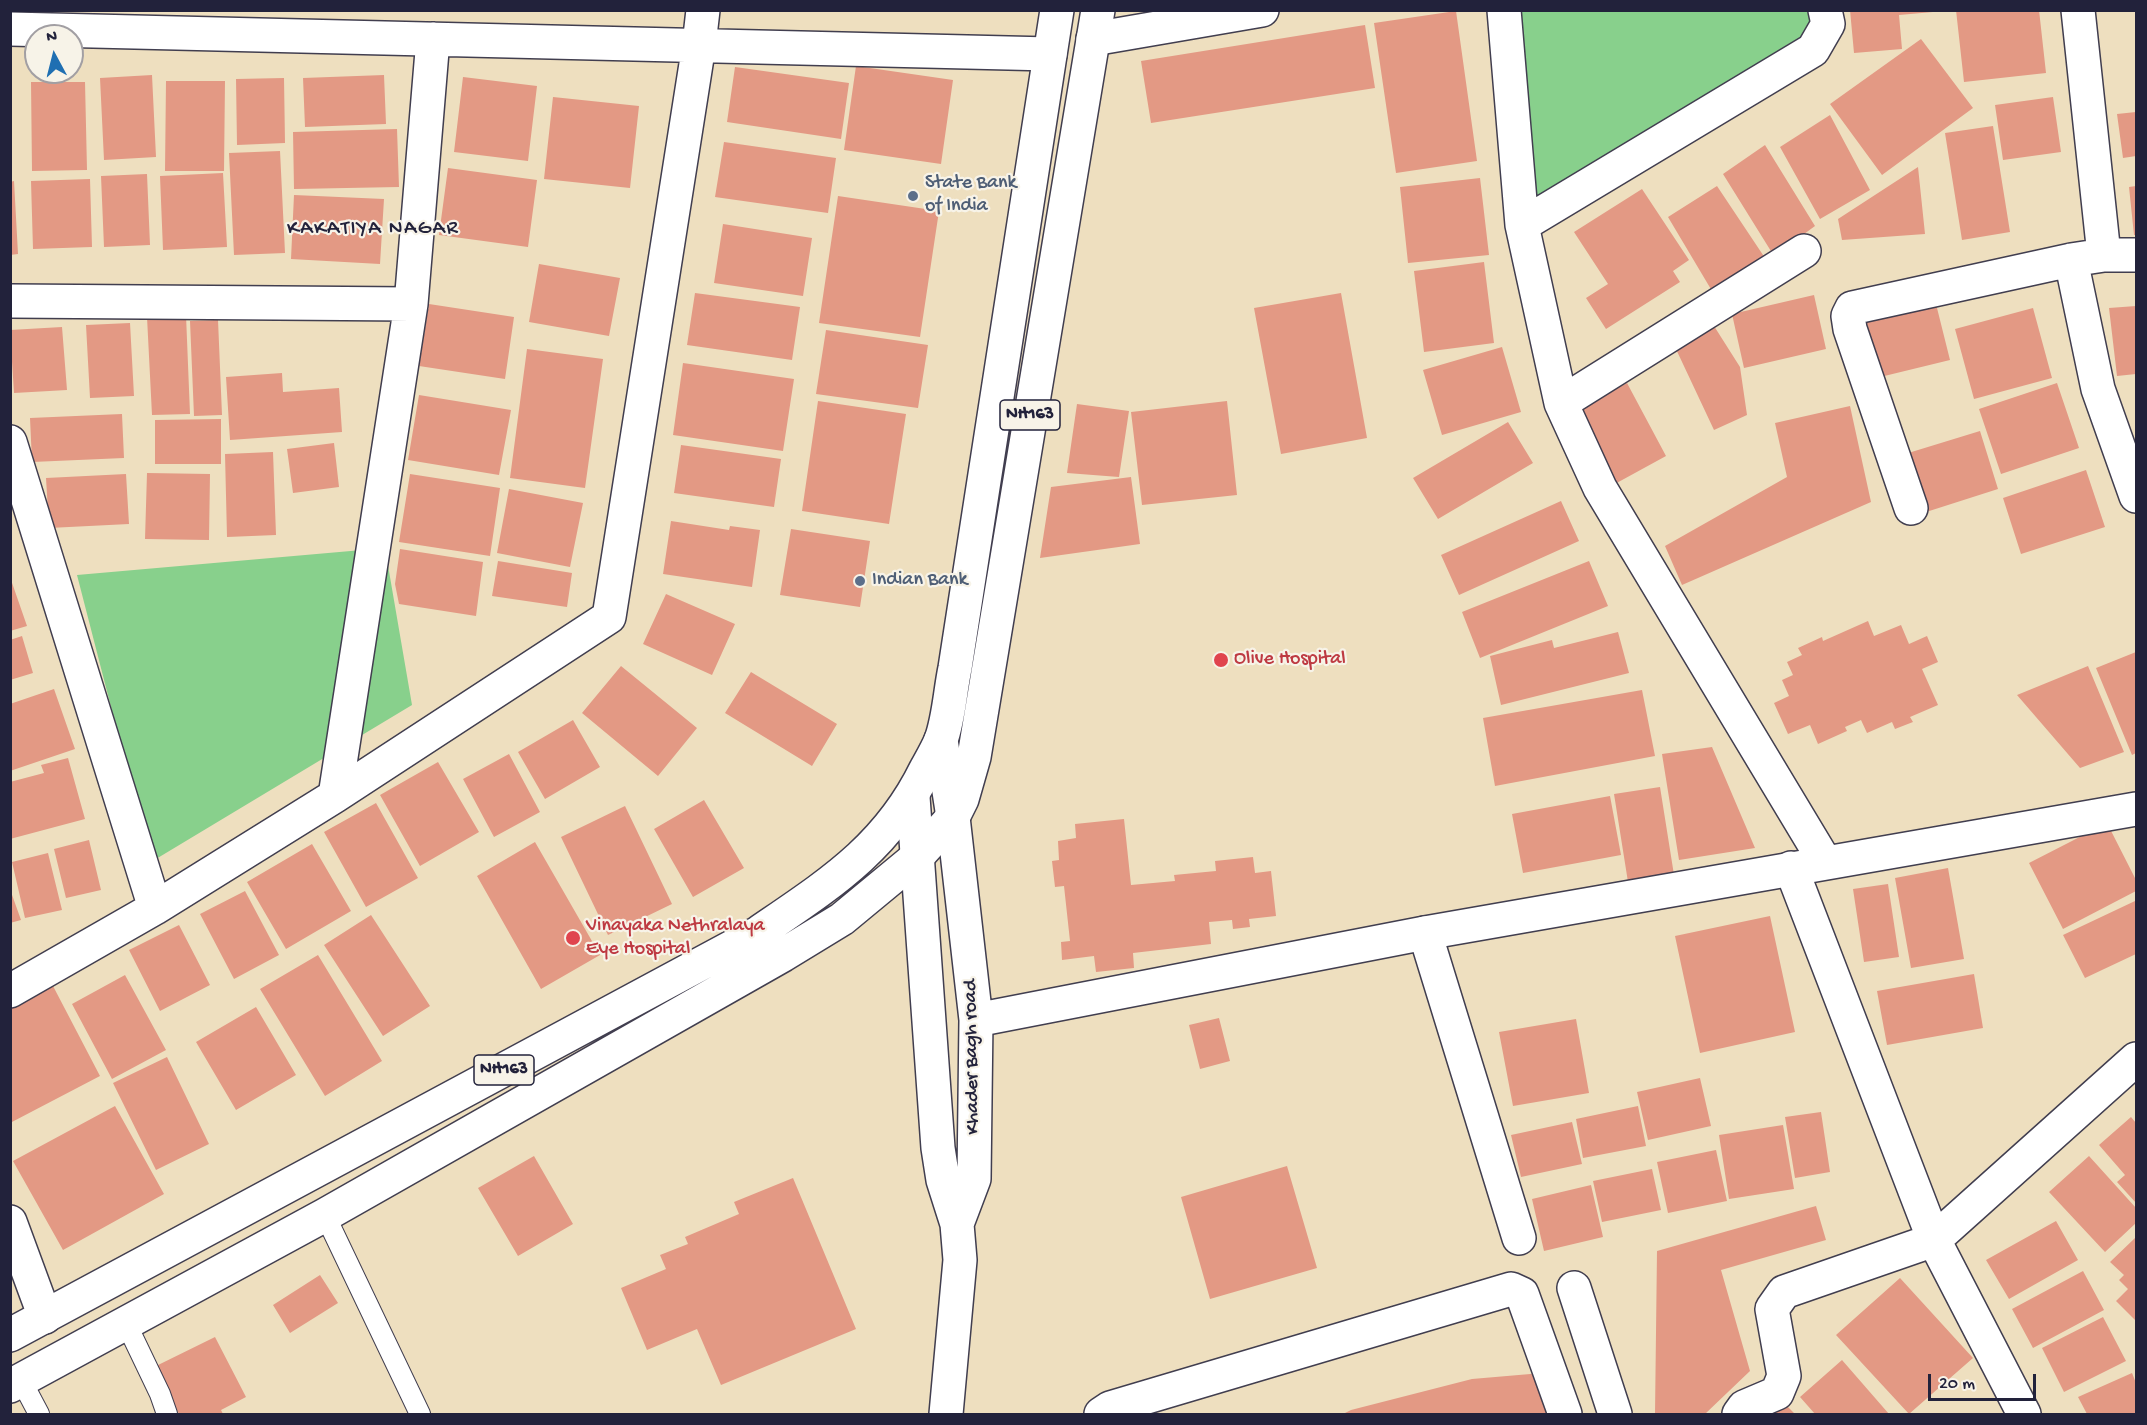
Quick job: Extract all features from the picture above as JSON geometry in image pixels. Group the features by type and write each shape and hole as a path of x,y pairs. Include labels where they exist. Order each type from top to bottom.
{"main road":[{"path":"10,991 155,908 335,796 609,617 703,10"},
{"name":"NH163","path":"10,1335 758,933 825,888 868,852 913,797 941,740 955,668 1057,10"},
{"path":"1095,25 1262,10"},
{"path":"1504,10 1522,225 1561,403 1600,488 1825,862"},
{"path":"1522,225 1813,50 1828,24 1825,10"},
{"path":"2078,10 2103,255"},
{"path":"10,29 272,23 433,39 1050,54"},
{"name":"NH163","path":"16,1383 325,1215 783,955 842,919 917,857 953,817 962,799 974,757 1095,25"},
{"path":"335,796 411,304 433,39"},
{"path":"1561,403 1804,251"},
{"path":"1911,508 1850,329 1848,316 1852,308 2071,260 2103,255 2136,255"},
{"path":"2071,260 2098,389 2136,495"},
{"path":"10,301 411,304"},
{"path":"10,442 155,908"},
{"name":"Khader Bagh road","path":"941,740 953,817 976,1020 974,1179 957,1224"},
{"name":"Khader Bagh road","path":"913,797 938,1148 943,1180 957,1224 960,1260 946,1414"},
{"path":"976,1020 1425,933 1825,862 2135,811"},
{"path":"1791,868 1934,1240 2024,1414"},
{"path":"1425,933 1519,1238"},
{"path":"1739,1414 1744,1407 1777,1393 1784,1376 1772,1309 1784,1292 1934,1240 2136,1059"},
{"path":"10,1222 45,1317"},
{"path":"1574,1288 1615,1414"},
{"path":"1101,1414 1110,1408 1511,1289 1522,1294 1565,1414"}],"lane":[{"path":"325,1215 420,1414"},
{"path":"126,1323 160,1394 167,1414"},
{"path":"16,1383 39,1414"}],"green space":[{"path":"1838,10 1838,21 1538,211 1516,11"},
{"path":"385,548 412,705 151,862 77,575"}],"building":[{"path":"1850,10 1933,10 1933,12 1899,15 1902,49 1854,53"},
{"path":"1956,10 2039,10 2046,73 1964,82"},
{"path":"1456,11 1477,161 1396,173 1374,23"},
{"path":"1365,25 1375,88 1151,123 1141,61"},
{"path":"1921,39 1973,108 1882,175 1830,104"},
{"path":"856,66 953,80 941,164 844,150"},
{"path":"735,67 849,83 841,139 727,122"},
{"path":"152,75 156,157 104,160 100,78"},
{"path":"384,75 386,124 305,127 303,78"},
{"path":"463,77 537,86 528,161 454,152"},
{"path":"284,78 285,143 237,145 236,79"},
{"path":"166,81 225,81 224,171 165,171"},
{"path":"85,82 87,170 32,171 31,84 84,84"},
{"path":"553,97 639,106 630,188 544,179"},
{"path":"2053,97 2061,152 2003,160 1995,105"},
{"path":"2136,112 2136,156 2123,158 2117,114"},
{"path":"1830,115 1870,190 1820,219 1780,147"},
{"path":"1993,126 2010,232 1962,240 1945,133"},
{"path":"397,129 399,187 294,189 293,132"},
{"path":"724,142 836,158 828,213 715,197"},
{"path":"1765,145 1815,226 1774,256 1723,174"},
{"path":"280,151 285,253 234,255 229,153"},
{"path":"1918,167 1925,234 1842,240 1838,219"},
{"path":"448,168 537,180 528,247 439,235"},
{"path":"223,173 227,247 163,250 160,176"},
{"path":"147,174 150,245 104,247 101,176"},
{"path":"1480,178 1489,255 1408,263 1400,187"},
{"path":"90,179 92,247 33,249 31,181"},
{"path":"14,181 18,254 10,255 10,182"},
{"path":"1717,186 1767,261 1715,296 1668,217"},
{"path":"2136,186 2136,235 2134,235 2129,187"},
{"path":"1642,189 1689,260 1673,271 1680,282 1606,329 1586,298 1608,284 1574,232"},
{"path":"294,195 384,199 380,264 291,259"},
{"path":"838,196 939,211 920,337 819,323"},
{"path":"723,224 812,238 803,296 714,283"},
{"path":"1484,262 1494,343 1424,352 1414,271"},
{"path":"539,264 620,278 609,336 529,322"},
{"path":"695,293 800,307 792,360 687,345"},
{"path":"1341,293 1367,438 1281,454 1254,308"},
{"path":"1814,295 1826,349 1744,368 1732,314"},
{"path":"1934,296 1950,360 1872,379 1856,315"},
{"path":"429,304 514,317 505,379 419,366"},
{"path":"2136,306 2136,374 2117,376 2109,308"},
{"path":"2033,308 2052,378 1974,399 1955,329"},
{"path":"186,315 190,414 152,415 147,317"},
{"path":"218,320 222,415 194,416 190,321"},
{"path":"130,323 134,396 90,398 86,325"},
{"path":"1714,326 1740,367 1747,415 1714,430 1675,347"},
{"path":"62,327 67,390 14,393 10,330"},
{"path":"826,330 928,345 918,408 816,394"},
{"path":"1502,347 1521,412 1442,435 1423,370"},
{"path":"527,349 603,359 585,488 510,478"},
{"path":"683,363 794,379 783,451 673,435"},
{"path":"282,373 283,392 339,388 342,432 230,440 226,377"},
{"path":"1627,383 1666,456 1613,485 1573,412"},
{"path":"2057,383 2079,448 2001,474 1979,409"},
{"path":"419,395 511,410 499,475 408,460"},
{"path":"818,401 906,414 889,524 802,511"},
{"path":"1227,401 1237,495 1142,505 1131,412"},
{"path":"1077,404 1129,411 1119,477 1067,473"},
{"path":"1850,406 1871,502 1682,585 1665,546 1787,477 1775,423"},
{"path":"122,414 124,458 32,462 30,418"},
{"path":"221,419 221,464 155,464 155,420"},
{"path":"1508,422 1533,463 1438,519 1413,478"},
{"path":"1980,431 1998,489 1923,513 1905,454"},
{"path":"334,443 339,487 293,493 287,449"},
{"path":"681,445 781,459 774,507 674,493"},
{"path":"273,452 276,535 227,537 225,454"},
{"path":"2086,470 2105,527 2021,554 2003,498"},
{"path":"147,473 210,474 209,540 145,539"},
{"path":"126,474 129,524 49,528 46,478"},
{"path":"410,474 500,488 490,556 399,542"},
{"path":"1131,477 1140,544 1040,558 1051,487"},
{"path":"509,489 583,503 570,567 497,553"},
{"path":"1561,501 1579,541 1459,595 1441,555"},
{"path":"671,521 729,530 730,526 760,530 752,587 663,574"},
{"path":"791,529 870,541 860,607 780,595"},
{"path":"400,549 483,562 476,616 399,604 395,584"},
{"path":"498,561 572,573 567,607 492,596"},
{"path":"1589,561 1608,606 1480,658 1462,612"},
{"path":"10,577 27,626 10,631"},
{"path":"666,594 735,624 712,675 643,644"},
{"path":"1868,621 1874,636 1901,625 1909,644 1927,636 1938,662 1922,669 1938,705 1910,717 1913,722 1895,729 1892,722 1867,733 1861,720 1845,727 1847,731 1818,744 1810,725 1788,734 1774,703 1789,696 1782,680 1793,675 1787,662 1802,655 1798,648 1822,637 1823,641"},
{"path":"1618,632 1629,673 1501,705 1490,656 1552,640 1554,648"},
{"path":"22,636 33,673 10,680 10,640"},
{"path":"2136,652 2136,753 2132,755 2096,668"},
{"path":"621,666 697,728 658,776 582,713"},
{"path":"2088,666 2124,752 2080,768 2017,695"},
{"path":"751,672 837,724 812,766 725,713"},
{"path":"54,689 75,749 10,771 10,704"},
{"path":"1642,690 1655,756 1495,786 1483,718"},
{"path":"573,720 600,767 545,799 518,752"},
{"path":"1712,747 1755,848 1679,860 1662,754"},
{"path":"509,754 540,812 494,837 463,779"},
{"path":"68,758 85,819 10,839 10,782 44,773 41,765"},
{"path":"438,762 479,832 420,866 380,795"},
{"path":"1660,787 1674,875 1628,882 1614,794"},
{"path":"1610,796 1621,855 1523,873 1512,814"},
{"path":"704,800 744,868 693,897 654,829"},
{"path":"376,803 418,878 366,907 324,832"},
{"path":"625,806 672,904 608,935 561,837"},
{"path":"1124,819 1131,885 1175,881 1174,875 1216,871 1215,861 1253,857 1255,873 1271,871 1276,916 1249,919 1250,927 1233,929 1232,920 1209,922 1211,944 1133,953 1134,968 1096,972 1094,956 1062,960 1061,942 1070,941 1064,886 1055,887 1052,861 1059,860 1058,841 1076,838 1075,824"},
{"path":"2107,823 2136,880 2136,891 2063,929 2029,863"},
{"path":"89,840 101,890 66,898 54,849"},
{"path":"535,842 600,955 541,989 477,876"},
{"path":"312,844 351,911 286,949 247,882"},
{"path":"48,853 62,910 25,918 12,862"},
{"path":"1948,868 1964,959 1911,968 1895,878"},
{"path":"1888,884 1899,957 1864,962 1853,889"},
{"path":"245,891 279,955 234,979 200,914"},
{"path":"10,893 21,920 10,923"},
{"path":"2135,901 2136,954 2085,978 2063,935"},
{"path":"371,915 430,1006 383,1036 324,945"},
{"path":"1770,916 1795,1032 1700,1053 1675,936"},
{"path":"179,925 210,985 160,1011 129,950"},
{"path":"318,955 382,1061 325,1096 260,989"},
{"path":"1974,974 1983,1028 1887,1045 1877,991"},
{"path":"125,975 166,1050 112,1079 72,1004"},
{"path":"53,986 100,1076 10,1123 10,1008"},
{"path":"256,1007 296,1075 236,1110 196,1042"},
{"path":"1219,1018 1230,1061 1200,1069 1189,1025"},
{"path":"1576,1019 1589,1093 1513,1106 1499,1032"},
{"path":"167,1057 209,1144 156,1170 113,1083"},
{"path":"1700,1078 1711,1126 1648,1140 1637,1092"},
{"path":"115,1106 164,1194 63,1250 13,1161"},
{"path":"1638,1106 1646,1146 1583,1158 1576,1119"},
{"path":"1821,1112 1830,1172 1795,1178 1785,1117"},
{"path":"2131,1117 2136,1123 2136,1203 2117,1182 2125,1175 2099,1145"},
{"path":"1572,1122 1582,1164 1521,1177 1511,1135"},
{"path":"1783,1125 1794,1189 1729,1199 1719,1135"},
{"path":"1716,1150 1727,1201 1668,1213 1657,1162"},
{"path":"534,1156 573,1224 518,1256 478,1188"},
{"path":"2089,1156 2136,1208 2136,1223 2105,1252 2049,1192"},
{"path":"1287,1166 1317,1268 1210,1299 1181,1197"},
{"path":"1652,1169 1661,1210 1602,1222 1593,1181"},
{"path":"793,1178 856,1329 721,1385 697,1329 647,1350 621,1288 666,1269 660,1255 688,1244 685,1237 739,1214 734,1202"},
{"path":"1591,1185 1603,1237 1544,1251 1532,1199"},
{"path":"1816,1206 1826,1240 1721,1270 1750,1371 1705,1414 1655,1414 1657,1251"},
{"path":"2056,1221 2078,1260 2009,1299 1986,1260"},
{"path":"2135,1238 2136,1321 2116,1301 2128,1289 2119,1280 2124,1275 2110,1262"},
{"path":"2083,1271 2104,1310 2033,1348 2012,1309"},
{"path":"320,1275 338,1303 290,1333 273,1305"},
{"path":"1900,1278 1973,1358 1909,1414 1836,1335"},
{"path":"2103,1317 2126,1361 2064,1392 2042,1348"},
{"path":"215,1337 246,1397 221,1410 223,1414 179,1414 154,1367"},
{"path":"1842,1360 1889,1414 1815,1414 1800,1397"},
{"path":"1542,1373 1550,1414 1343,1414 1472,1379"},
{"path":"2132,1373 2136,1383 2136,1414 2087,1414 2078,1397"},
{"path":"1784,1403 1795,1414 1771,1414"}],"place":[{"name":"State Bank of India","path":"913,196"},
{"name":"Indian Bank","path":"860,581"},
{"name":"Olive Hospital","path":"1221,660"},
{"name":"Vinayaka Nethralaya Eye Hospital","path":"573,938"}],"district":[{"name":"KAKATIYA NAGAR","path":"373,230"}]}
